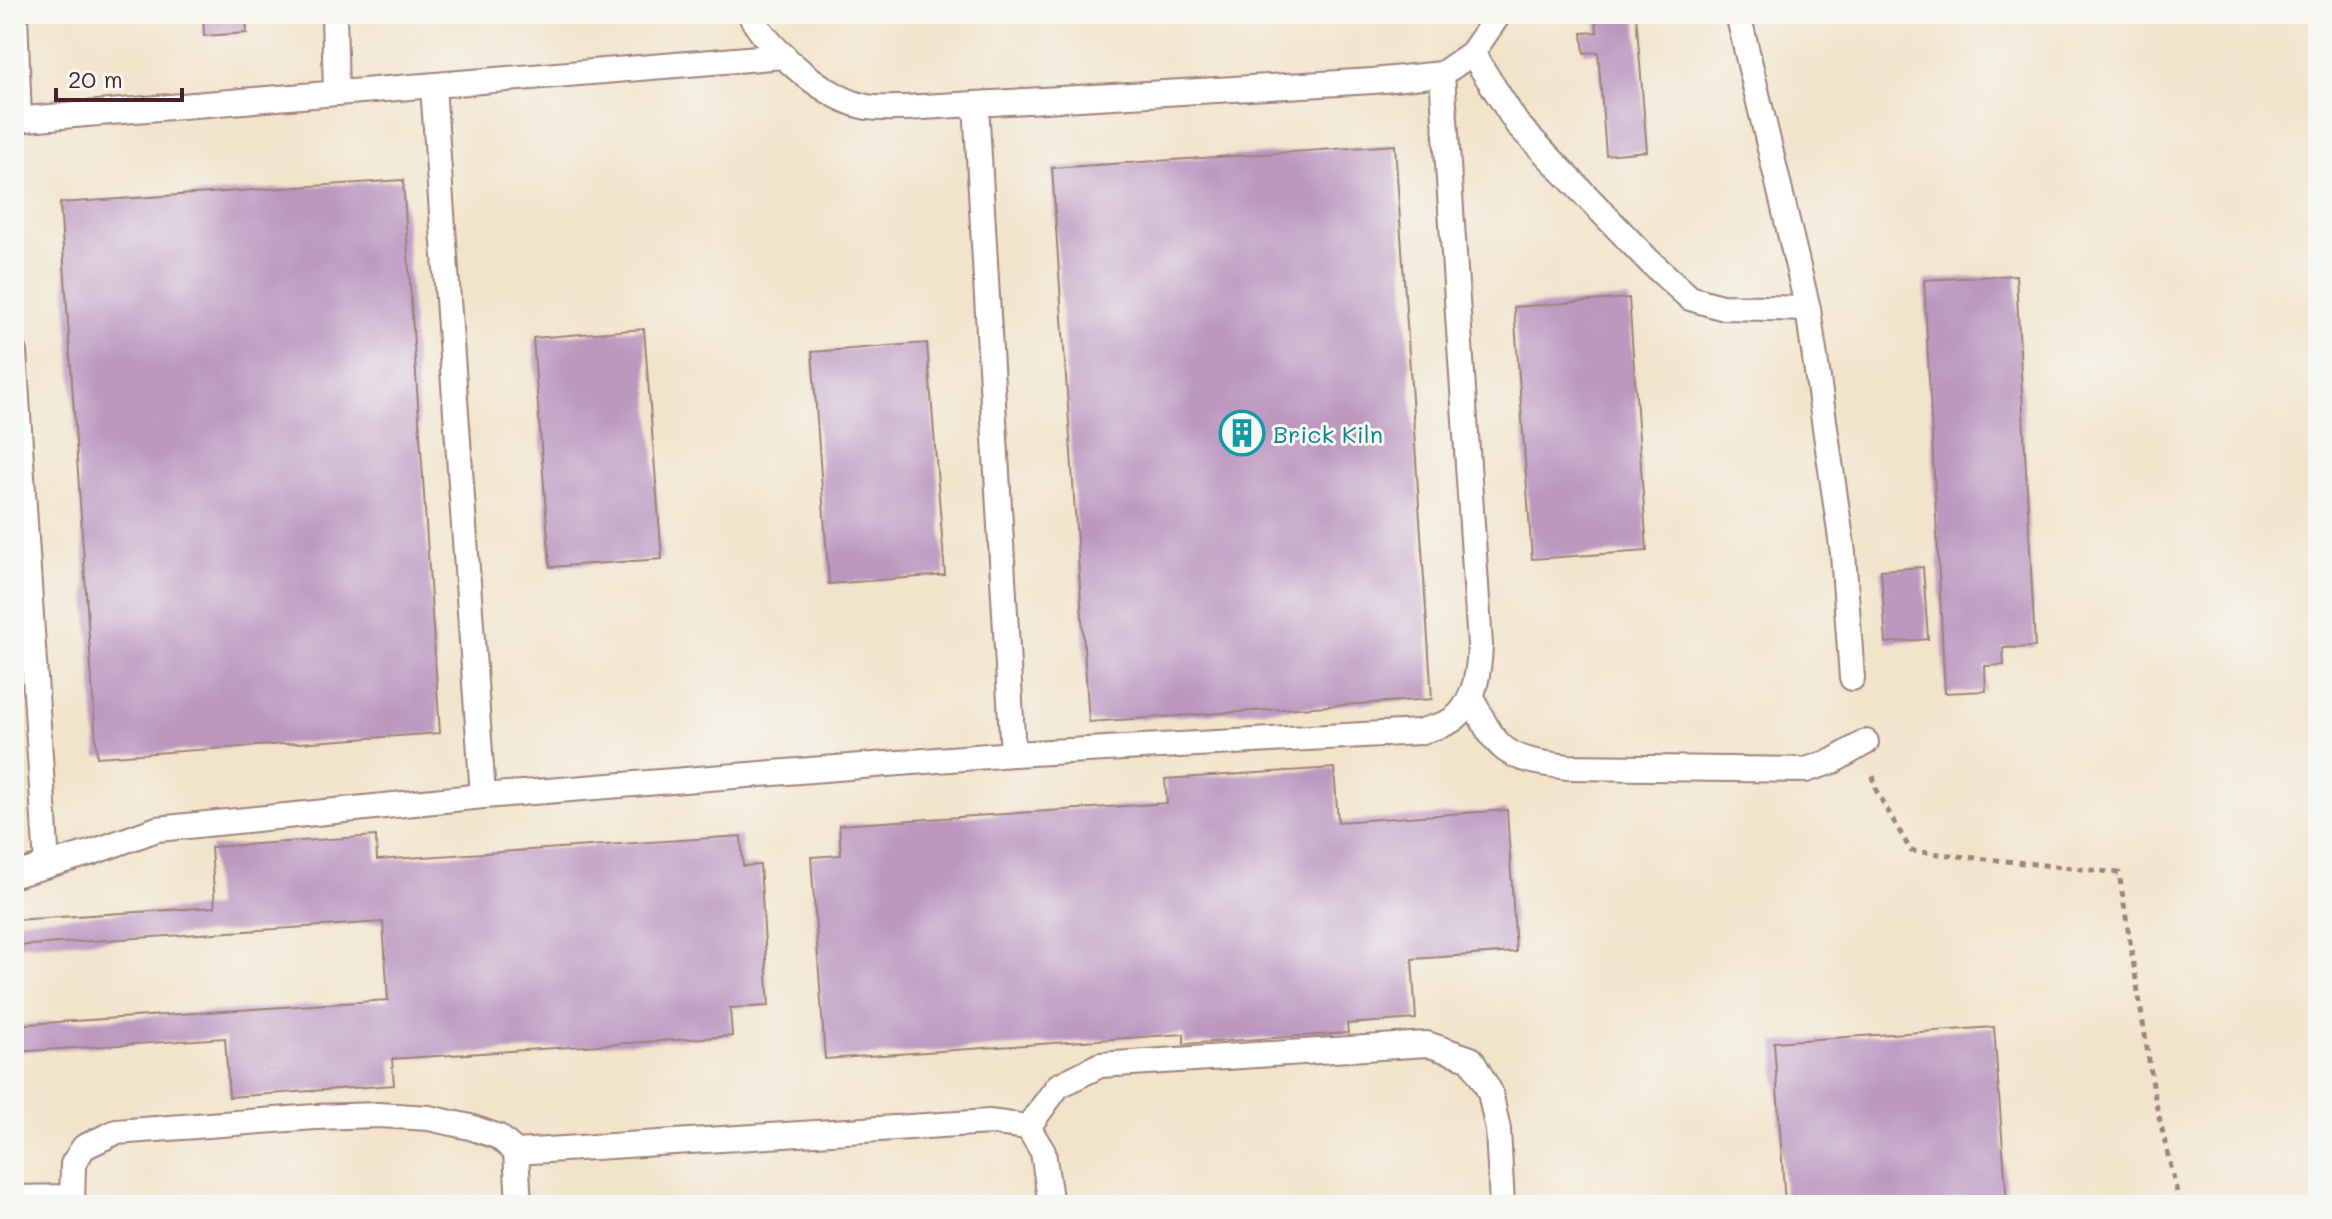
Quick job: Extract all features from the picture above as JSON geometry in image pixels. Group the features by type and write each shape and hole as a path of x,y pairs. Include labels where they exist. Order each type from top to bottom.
{"lane":[{"path":"15,14 17,120 784,56"},
{"path":"334,14 336,93"},
{"path":"750,14 756,27 784,56 825,89 865,107 905,108 1373,81 1442,74 1472,53 1499,14"},
{"path":"1738,14 1808,309 1843,553 1852,678"},
{"path":"1472,53 1517,124 1649,261 1690,298 1721,307 1808,309"},
{"path":"14,875 157,829 483,796 1013,754 1419,732 1455,718 1471,695 1479,671 1480,645 1442,74"},
{"path":"433,86 483,796"},
{"path":"976,104 1013,754"},
{"path":"14,352 47,865"},
{"path":"1471,695 1483,722 1506,752 1536,763 1568,767 1798,771 1822,766 1866,742"},
{"path":"1028,1127 1058,1086 1100,1065 1427,1044 1471,1059 1490,1092 1498,1130 1502,1205"},
{"path":"14,1198 71,1201 73,1164 84,1147 116,1132 315,1117 391,1115 429,1118 499,1137 516,1152 989,1122 1028,1127"},
{"path":"1028,1127 1043,1152 1051,1205"},
{"path":"516,1152 519,1205"}],"path":[{"path":"1866,742 1877,792 1911,851 2119,873 2156,1104 2180,1205"}],"building":[{"path":"203,14 246,14 247,33 204,36"},
{"path":"1595,14 1636,14 1647,151 1606,155 1598,52 1584,53 1582,33 1597,32"},
{"name":"Brick Kiln","path":"1395,145 1432,699 1089,722 1052,168"},
{"path":"403,180 440,733 97,757 60,203"},
{"path":"2016,275 2035,647 2003,648 2004,665 1985,666 1986,691 1945,693 1924,280"},
{"path":"1629,298 1647,551 1532,559 1514,307"},
{"path":"644,329 662,559 550,567 533,338"},
{"path":"927,343 945,575 829,584 812,352"},
{"path":"1923,567 1928,639 1886,643 1881,570"},
{"path":"1334,768 1338,822 1507,810 1516,952 1412,959 1416,1019 1347,1024 1348,1033 1184,1044 1184,1034 825,1059 811,857 841,855 839,825 1167,803 1165,779"},
{"path":"376,836 377,860 741,836 743,866 760,865 769,1006 730,1008 732,1036 392,1059 394,1085 229,1097 225,1038 14,1052 14,1025 388,1000 383,922 14,946 14,920 215,907 211,847"},
{"path":"1994,1027 2007,1205 1785,1205 1774,1042"}],"place":[{"name":"Brick Kiln","path":"1242,433"}]}
